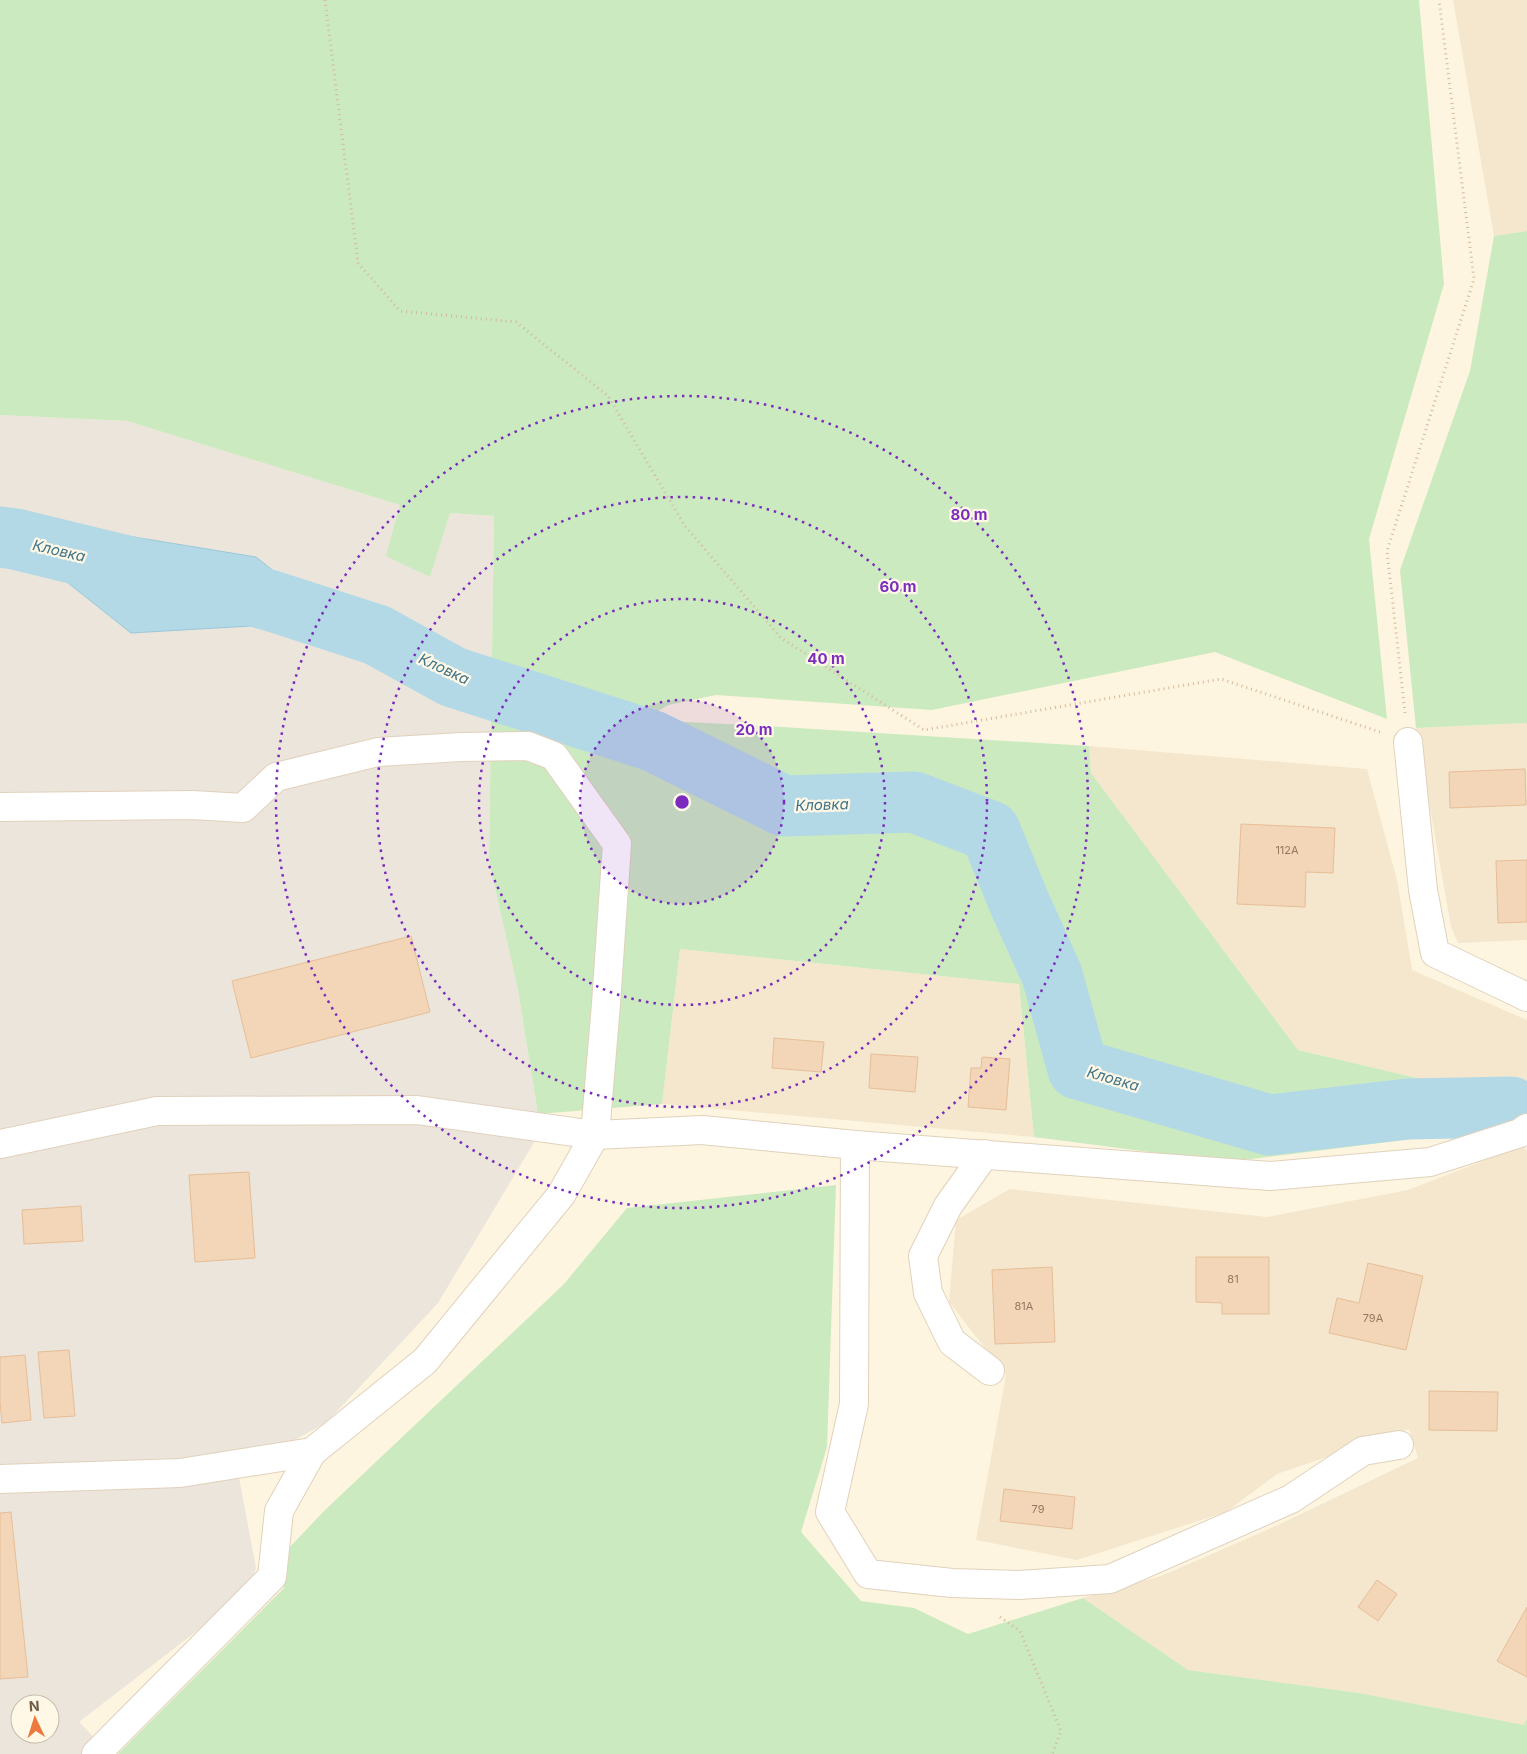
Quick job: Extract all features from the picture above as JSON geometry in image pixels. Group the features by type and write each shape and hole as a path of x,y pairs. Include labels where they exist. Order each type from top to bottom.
{"street":[{"path":"1408,742 1423,890 1435,954 1527,997"},
{"path":"0,807 192,805 243,808 276,777 378,752 461,747 528,746 554,756 617,844 606,1004 594,1135 561,1195 425,1361 312,1452 279,1511 272,1577 96,1754"},
{"path":"0,1144 157,1111 417,1110 594,1135 702,1130 855,1145 1270,1176 1430,1162 1520,1133 1527,1128"},
{"path":"855,1145 854,1404 830,1512 868,1574 952,1583 1019,1585 1110,1579 1291,1499 1363,1451 1399,1445"},
{"path":"985,1154 948,1206 922,1256 928,1292 952,1342 990,1371"},
{"path":"0,1479 180,1473 312,1452"}],"path":[{"path":"325,0 358,263 400,311 516,322 608,396 685,526 781,638 924,730 1221,679 1408,742 1387,551 1474,279 1439,0"},
{"path":"997,1615 1020,1631 1061,1731 1052,1754"}],"shaded area":[{"path":"1453,0 1527,0 1527,231 1494,236"},
{"path":"0,415 127,421 400,505 430,576 450,513 494,516 489,861 518,990 538,1114 536,1139 438,1303 327,1422 238,1472 256,1568 247,1592 79,1722 110,1754 0,1754"},
{"path":"1527,723 1527,940 1458,943 1451,927 1416,728"},
{"path":"1089,746 1367,769 1397,880 1412,970 1527,1020 1527,1082 1455,1087 1298,1050 1091,773"},
{"path":"680,949 1019,984 1034,1137 662,1104"},
{"path":"1524,1145 1527,1151 1527,1719 1524,1725 1359,1693 1188,1670 1083,1598 1161,1576 1276,1526 1418,1458 1409,1429 1277,1474 1226,1512 1077,1560 976,1540 1006,1375 949,1302 956,1220 1010,1189 1267,1217 1408,1190"}],"green space":[{"path":"0,0 1419,0 1444,284 1369,539 1387,719 1215,652 932,710 716,695 668,705 644,720 1089,746 1091,773 1298,1050 1455,1087 1527,1082 1527,1092 1491,1129 1227,1162 1034,1137 1019,984 680,949 662,1104 538,1114 518,990 489,861 494,516 450,513 430,577 386,556 400,505 127,421 0,415"},
{"path":"1527,231 1527,723 1416,728 1400,570 1470,371 1494,236"},
{"path":"836,1185 827,1447 801,1532 861,1601 914,1608 968,1634 1083,1598 1188,1670 1359,1693 1524,1725 1527,1719 1527,1754 118,1754 284,1588 287,1550 323,1512 564,1284 627,1208"}],"water":[{"path":"85,529 256,557 337,621 131,633 48,567"}],"building":[{"path":"1525,769 1526,805 1450,808 1449,772"},
{"path":"1241,824 1335,828 1333,873 1306,872 1305,907 1237,904"},
{"path":"1527,860 1527,922 1498,923 1496,861"},
{"path":"411,936 430,1012 251,1058 232,981"},
{"path":"774,1038 824,1042 821,1072 772,1068"},
{"path":"871,1054 918,1057 915,1092 869,1088"},
{"path":"982,1057 1010,1059 1006,1110 968,1107 971,1068 981,1068"},
{"path":"249,1172 255,1258 195,1262 189,1175"},
{"path":"81,1206 83,1241 24,1244 22,1210"},
{"path":"1196,1257 1269,1257 1269,1314 1222,1314 1222,1303 1196,1302"},
{"path":"1368,1263 1423,1276 1406,1350 1329,1333 1337,1298 1359,1303"},
{"path":"1052,1267 1055,1342 995,1344 992,1270"},
{"path":"69,1350 75,1416 44,1418 38,1352"},
{"path":"25,1355 31,1420 2,1423 0,1357"},
{"path":"1429,1391 1498,1392 1497,1431 1429,1430"},
{"path":"1004,1489 1075,1497 1072,1529 1000,1521"},
{"path":"11,1512 28,1677 0,1679 0,1513"},
{"path":"1377,1580 1397,1594 1378,1621 1358,1607"},
{"path":"1527,1607 1527,1677 1497,1661"}],"waterway":[{"name":"Кловка","path":"0,537 147,571"},
{"name":"Кловка","path":"253,596 377,635 453,677 653,741 784,806 914,802 990,831 1052,975 1078,1069 1269,1125 1408,1109 1511,1107"}]}
